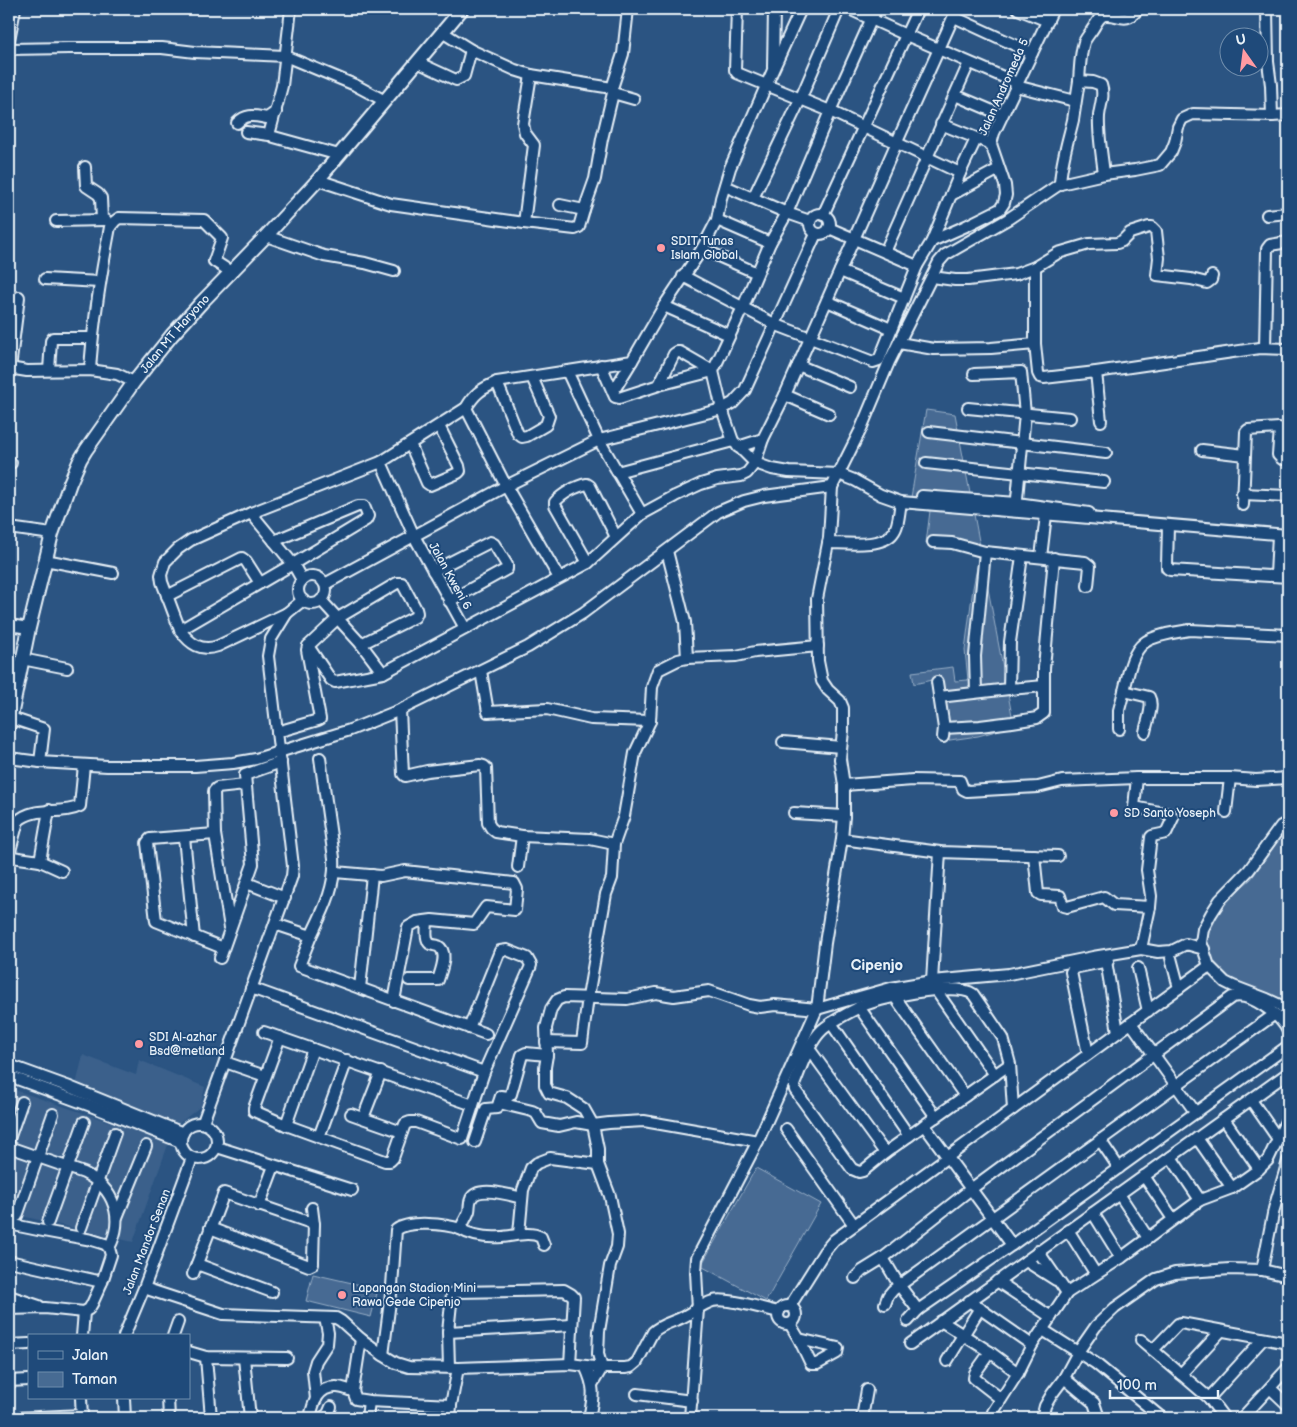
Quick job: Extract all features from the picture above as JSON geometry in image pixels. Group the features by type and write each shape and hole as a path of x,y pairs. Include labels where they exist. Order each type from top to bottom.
{"main road":[{"name":"Jalan MT Haryono","path":"10,722 22,659 45,560 52,534 80,460 134,382 172,335 318,180 462,9"}],"street":[{"path":"9,40 15,9"},
{"path":"246,132 269,136 282,86 291,9"},
{"path":"318,180 391,204 524,223 575,229 579,227 595,179 602,139 623,54 628,9"},
{"path":"737,9 736,72 830,111 960,173"},
{"path":"772,70 774,9"},
{"path":"613,392 664,306 702,249 717,220 730,168 767,86 772,70 801,9"},
{"path":"753,198 800,100 839,9"},
{"path":"849,9 1016,85 1075,101"},
{"path":"876,9 787,213 770,243 713,371 722,409 735,444 755,464 789,472 839,474 881,495 901,502 1016,508 1112,516"},
{"path":"823,215 918,9"},
{"path":"1018,9 1048,21"},
{"name":"Jalan Andromeda 5","path":"932,241 1000,209 1004,203 1006,195 1004,185 991,144 1002,115 1053,9"},
{"path":"1060,184 1060,175 1072,121 1081,56 1085,42 1100,18 1106,15 1121,18 1127,17 1138,9"},
{"path":"1267,9 1272,116"},
{"path":"308,646 334,682 382,673 588,563 642,514 701,484 744,475 755,464 763,439 785,395 956,13 1032,53"},
{"path":"442,32 471,50 515,70 531,75 613,90 634,99"},
{"path":"9,50 162,48 195,52 285,56 355,85 385,101"},
{"path":"417,62 456,80 464,76 471,50"},
{"path":"885,252 969,63"},
{"path":"524,223 534,145 525,133 523,124 531,75"},
{"path":"1079,81 1101,85 1103,97 1100,132 1104,174"},
{"path":"955,95 1002,115"},
{"path":"237,123 242,118 251,115 267,118 276,112"},
{"path":"690,1418 698,1309 697,1258 758,1141 817,1008 844,816 844,785 840,759 843,708 840,701 828,690 822,681 818,661 817,599 828,543 832,487 871,408 899,343 939,262 945,255 1008,219 1060,184 1104,174 1160,165 1171,152 1182,118 1193,114 1288,115"},
{"path":"941,124 991,144"},
{"path":"274,137 339,155"},
{"path":"683,276 774,324 872,362 879,360 917,266 932,241 976,139"},
{"path":"85,167 86,186 98,194 101,200 102,220"},
{"path":"951,195 999,169"},
{"path":"725,186 810,221"},
{"path":"560,205 584,210"},
{"path":"1267,215 1288,213"},
{"path":"815,215 823,215 829,220 829,228 824,234 816,234 810,228 810,221 815,215"},
{"path":"56,221 119,218 206,220 222,238 214,261 231,272"},
{"path":"90,370 92,338 100,282 110,227 117,219"},
{"path":"717,220 770,243"},
{"path":"932,277 968,280 1016,274 1035,267 1058,253 1089,244 1117,243 1130,234 1149,227 1156,231 1159,258 1158,275 1207,283 1212,276"},
{"path":"829,228 917,266"},
{"path":"325,584 506,486 599,440 722,409 733,403 745,390 816,234"},
{"path":"266,236 324,256 365,263 394,271"},
{"path":"1265,348 1267,249 1270,245 1288,242"},
{"path":"702,249 757,273"},
{"path":"1035,267 1035,344 1037,368 1040,377 1096,372 1265,348 1288,349"},
{"path":"840,271 904,298"},
{"path":"45,279 100,282"},
{"path":"19,297 9,368 27,372 90,370 117,374 134,382"},
{"path":"827,301 891,329"},
{"path":"664,306 729,335"},
{"path":"49,370 51,341 53,338 92,338"},
{"path":"899,343 934,348 991,348 1035,344"},
{"path":"659,385 674,354 677,352 713,371"},
{"path":"302,600 287,613 208,649 195,645 180,630 161,575 165,562 171,555 191,540 251,513 381,462 466,408 476,393 485,387 496,382 632,360"},
{"path":"601,365 615,397 618,398 713,371"},
{"path":"798,365 850,387"},
{"path":"567,371 599,440 642,514"},
{"path":"974,374 1021,372 1025,414 1016,508"},
{"path":"1096,372 1101,421"},
{"path":"496,382 518,434 522,437 546,425 549,416 532,376"},
{"path":"785,395 829,414"},
{"path":"466,408 506,486 559,578"},
{"path":"968,408 1070,418"},
{"path":"410,444 427,483 430,485 458,473 460,470 459,466 439,426"},
{"path":"1243,506 1246,432 1248,430 1277,427 1280,429 1278,455 1282,459 1288,459"},
{"path":"929,432 1106,454"},
{"path":"617,472 763,439"},
{"path":"1202,450 1245,455"},
{"name":"Jalan Kweni 6","path":"381,462 414,536 465,628"},
{"path":"926,464 1104,482"},
{"path":"588,563 555,505 559,498 581,485 587,484 590,486 616,537"},
{"path":"214,834 150,839 147,843 156,921 194,937 221,953 254,864 245,775 280,757 400,710 528,647 583,613 718,512 744,501 802,490 832,487"},
{"path":"1242,494 1288,496"},
{"path":"922,496 1016,508 1046,515 1283,535 1276,575"},
{"path":"828,543 876,543 889,537 895,532 901,502"},
{"path":"180,630 294,564 366,520 368,516 364,506 358,506 274,541"},
{"path":"251,513 294,564 302,580"},
{"path":"1041,557 1046,515"},
{"path":"1168,526 1167,568 1170,570 1288,577"},
{"path":"9,528 52,534"},
{"path":"433,571 490,542 494,544 507,565 507,569 449,601"},
{"path":"933,542 952,543 985,552 1054,558 1088,564 1090,566 1088,586"},
{"path":"667,551 684,622 687,658"},
{"path":"976,692 975,656 985,552"},
{"path":"1009,689 1010,642 1022,556"},
{"path":"167,596 242,558 260,583"},
{"path":"937,682 943,732 1037,718 1044,713 1044,668 1054,558"},
{"path":"45,560 114,573"},
{"path":"307,576 320,578 325,584 326,592 321,600 312,604 302,600 298,590 298,585 302,580 307,576"},
{"path":"277,732 320,719 307,650 308,646 338,618 396,583 402,583 416,609 416,617 361,644"},
{"path":"321,600 361,644 382,673"},
{"path":"203,1122 275,924 294,866 268,656 271,639 287,613"},
{"path":"9,625 29,628"},
{"path":"1119,729 1119,710 1124,690 1134,657 1144,643 1156,637 1190,630 1288,635"},
{"path":"546,1042 582,1043 606,894 612,878 614,844 624,816 635,753 650,721 652,687 658,670 678,660 687,658 736,656 755,652 818,646"},
{"path":"22,659 67,668"},
{"path":"481,671 488,712 547,709 591,719 650,721"},
{"path":"939,697 1044,686"},
{"path":"1124,690 1150,698 1151,704 1145,732"},
{"path":"400,710 403,774 405,776 484,766 486,768 488,823 496,832 522,836 590,839 614,844"},
{"path":"10,722 42,727 44,729 40,762"},
{"path":"783,742 841,747"},
{"path":"9,758 84,765 150,767 195,766 280,757"},
{"path":"320,758 335,872 326,904 299,966 486,1034"},
{"path":"62,871 40,861 12,857 10,851 18,821 29,814 49,810 75,809 80,806 84,765"},
{"path":"844,785 913,780 960,781 963,789 967,791 1038,787 1062,781 1137,778 1230,778 1256,780 1288,778"},
{"path":"1137,778 1134,807 1170,814 1173,818 1166,833 1152,836 1147,870 1150,907 1140,952"},
{"path":"1226,812 1230,778"},
{"path":"230,928 214,834 214,793 215,789 245,785"},
{"path":"40,861 49,810"},
{"path":"794,813 844,816"},
{"path":"1288,822 1281,826 1249,870 1220,900 1203,929 1201,942 1209,966 1225,982 1267,998 1288,1012"},
{"path":"518,868 522,836"},
{"path":"184,837 194,937"},
{"path":"842,839 940,852 1058,856"},
{"path":"940,852 933,985 995,1075"},
{"path":"1034,855 1038,893 1060,896 1063,906 1067,907 1104,897 1114,905 1150,907"},
{"path":"335,872 381,876 404,871 514,884 518,888 515,910 486,907 477,922 470,925 427,921 417,922 408,927 394,1001"},
{"path":"360,988 372,876"},
{"path":"247,883 284,898"},
{"path":"409,980 437,980 440,974 444,955 439,947 429,943 427,940 427,921"},
{"path":"275,924 311,936"},
{"path":"592,1383 602,1368 598,1354 599,1331 610,1266 617,1247 618,1234 610,1196 598,1164 598,1149 593,1125 584,1109 567,1098 549,1093 547,1089 545,1077 547,1054 546,1028 551,1009 557,1000 564,997 627,999 656,993 674,996 709,991 760,1007 775,1005 817,1008 891,988 933,985 1009,974 1093,957 1140,952 1172,952 1186,944 1204,949"},
{"path":"280,1037 254,1112 385,1161 390,1161 393,1158 405,1124 410,1122 416,1122 462,1139 484,1072 530,968 531,965 528,958 507,950 500,951 469,1028"},
{"path":"1088,1054 1071,972 1074,968 1140,952"},
{"path":"1171,958 1179,988"},
{"path":"1106,961 1118,1032"},
{"path":"790,1306 824,1252 834,1240 1209,966"},
{"path":"1138,968 1148,1011"},
{"path":"1010,1064 859,1172 852,1169 794,1090 794,1084 810,1050 822,1031 831,1023 859,1007 933,985 967,991 973,994 1000,1032 1010,1064 1013,1109"},
{"path":"251,988 484,1072"},
{"path":"855,1278 862,1270 883,1258 971,1189 1232,997 1242,996 1267,1008 1284,1022 1288,1032"},
{"path":"895,997 965,1096"},
{"path":"859,1007 936,1117"},
{"path":"885,1304 890,1293 899,1285 1275,1014"},
{"path":"831,1023 910,1136"},
{"path":"1131,1023 1196,1112"},
{"path":"264,1032 473,1105"},
{"path":"908,1321 918,1310 1012,1245 1288,1046"},
{"path":"286,1125 314,1049"},
{"path":"810,1050 885,1153"},
{"path":"475,1142 486,1109 497,1108 501,1096 511,1094 522,1055 526,1053 547,1054"},
{"path":"319,1137 346,1060"},
{"path":"225,1062 266,1076"},
{"path":"9,1066 67,1086 93,1102"},
{"path":"363,1118 380,1072"},
{"path":"913,1347 925,1333 1026,1261 1038,1250 1093,1213 1288,1073"},
{"path":"9,1076 93,1102 182,1138"},
{"path":"1250,1100 1278,1139"},
{"path":"9,1139 22,1102"},
{"path":"499,1103 532,1110 536,1112 542,1123 559,1126 576,1122 593,1125 644,1121 758,1141"},
{"path":"17,1216 53,1114"},
{"path":"350,1114 402,1132"},
{"path":"1224,1119 1259,1169"},
{"path":"1270,1126 1286,1121"},
{"path":"993,1412 1018,1373 1032,1345 1067,1293 1095,1273 1121,1258 1200,1200 1232,1188 1259,1169 1268,1160 1286,1121"},
{"path":"48,1222 84,1122"},
{"path":"203,1122 212,1127 217,1136 217,1147 211,1155 202,1158 192,1158 183,1149 182,1138 188,1126 203,1122"},
{"path":"924,1126 1012,1245"},
{"path":"786,1129 854,1225"},
{"path":"81,1228 115,1134"},
{"path":"1198,1138 1232,1188"},
{"path":"1100,1140 1119,1168"},
{"path":"109,1248 115,1238 117,1217 146,1146"},
{"path":"9,1147 84,1172 107,1191 114,1203 117,1217"},
{"path":"217,1147 352,1190"},
{"path":"1171,1157 1200,1200"},
{"name":"Jalan Mandor Senan","path":"125,1334 144,1288 192,1158"},
{"path":"519,1234 523,1190 531,1168 537,1162 550,1158 598,1164"},
{"path":"1262,1270 1274,1209 1288,1161"},
{"path":"259,1206 274,1166"},
{"path":"1144,1176 1174,1220"},
{"path":"460,1229 469,1211 471,1198 476,1193 492,1192 522,1198"},
{"path":"193,1274 224,1193 314,1224"},
{"path":"1118,1194 1148,1238"},
{"path":"210,1228 309,1266 313,1264 314,1224 312,1208"},
{"path":"1093,1213 1121,1258"},
{"path":"9,1224 92,1240 105,1244 109,1248 111,1255 102,1282 89,1310 84,1312 45,1308 9,1309"},
{"path":"383,1355 392,1286 396,1230 400,1226 439,1224 452,1226 481,1237 502,1237 519,1234 538,1235 541,1237 544,1245"},
{"path":"1068,1230 1095,1273"},
{"path":"1038,1250 1067,1293"},
{"path":"883,1258 899,1285 918,1310"},
{"path":"9,1261 102,1282"},
{"path":"1026,1261 1059,1281"},
{"path":"197,1264 272,1292"},
{"path":"1042,1418 1045,1406 1052,1394 1096,1326 1115,1308 1156,1279 1175,1273 1230,1269 1262,1270 1288,1276"},
{"path":"997,1281 1051,1317"},
{"path":"144,1288 224,1314 336,1318 360,1340 396,1363 409,1366 453,1367 570,1364 602,1368 625,1368 631,1367 637,1362 657,1328 687,1316 712,1301 727,1301 779,1312"},
{"path":"450,1418 453,1367 448,1332 452,1294 455,1292 564,1290 571,1294 574,1297 570,1364"},
{"path":"9,1296 45,1308"},
{"path":"970,1301 1032,1345"},
{"path":"790,1306 794,1308 796,1317 790,1324 785,1324 778,1317 779,1312 781,1308 790,1306"},
{"path":"947,1361 980,1308"},
{"path":"82,1334 84,1312"},
{"path":"316,1398 313,1371 316,1361 327,1344 326,1318"},
{"path":"941,1321 990,1352 1018,1373"},
{"path":"174,1334 178,1322"},
{"path":"1153,1350 1181,1323 1288,1343"},
{"path":"790,1324 800,1339"},
{"path":"448,1332 572,1325"},
{"path":"1043,1330 1095,1363 1162,1418"},
{"path":"1181,1374 1221,1331"},
{"path":"1209,1398 1263,1339"},
{"path":"360,1340 353,1391 356,1399 451,1405"},
{"path":"1141,1340 1209,1398 1224,1418"},
{"path":"9,1345 28,1344"},
{"path":"190,1352 206,1357 287,1358"},
{"path":"990,1352 974,1376 975,1379 1001,1399"},
{"path":"206,1357 211,1418"},
{"path":"244,1358 250,1418"},
{"path":"585,1366 592,1383 592,1406 589,1418"},
{"path":"1244,1418 1288,1368"},
{"path":"1064,1378 1094,1403 1099,1418"},
{"path":"9,1381 28,1380"},
{"path":"310,1418 319,1393 337,1386 353,1391"},
{"path":"1270,1388 1288,1405"},
{"path":"862,1418 867,1390"},
{"path":"637,1394 692,1401"},
{"path":"17,1418 82,1416 81,1400"},
{"path":"124,1400 125,1418"},
{"path":"168,1400 169,1418"},
{"path":"367,1418 369,1401"},
{"path":"322,1418 328,1414 331,1407"}],"shaded area":[{"path":"83,1055 136,1075 139,1060 205,1087 201,1106 177,1125 76,1085"},
{"path":"9,1088 169,1142 133,1242 9,1213"}],"green space":[{"path":"926,410 955,414 1014,726 978,736 943,741 936,679 914,684 912,672 953,667 955,681 968,680 965,650 980,552 926,543 930,511 909,509"},
{"path":"1288,827 1288,1003 1285,1003 1252,992 1225,976 1201,950 1222,904 1251,879"},
{"path":"756,1168 821,1204 766,1301 701,1266"},
{"name":"Lapangan Stadion Mini Rawa Gede Cipenjo","path":"313,1274 378,1289 371,1317 306,1301"}],"place":[{"name":"SDIT Tunas Islam Global","path":"661,248"},
{"name":"SD Santo Yoseph","path":"1114,813"},
{"name":"SDI Al-azhar Bsd@metland","path":"139,1044"},
{"name":"Lapangan Stadion Mini Rawa Gede Cipenjo","path":"342,1295"}],"district":[{"name":"Cipenjo","path":"877,965"}]}
